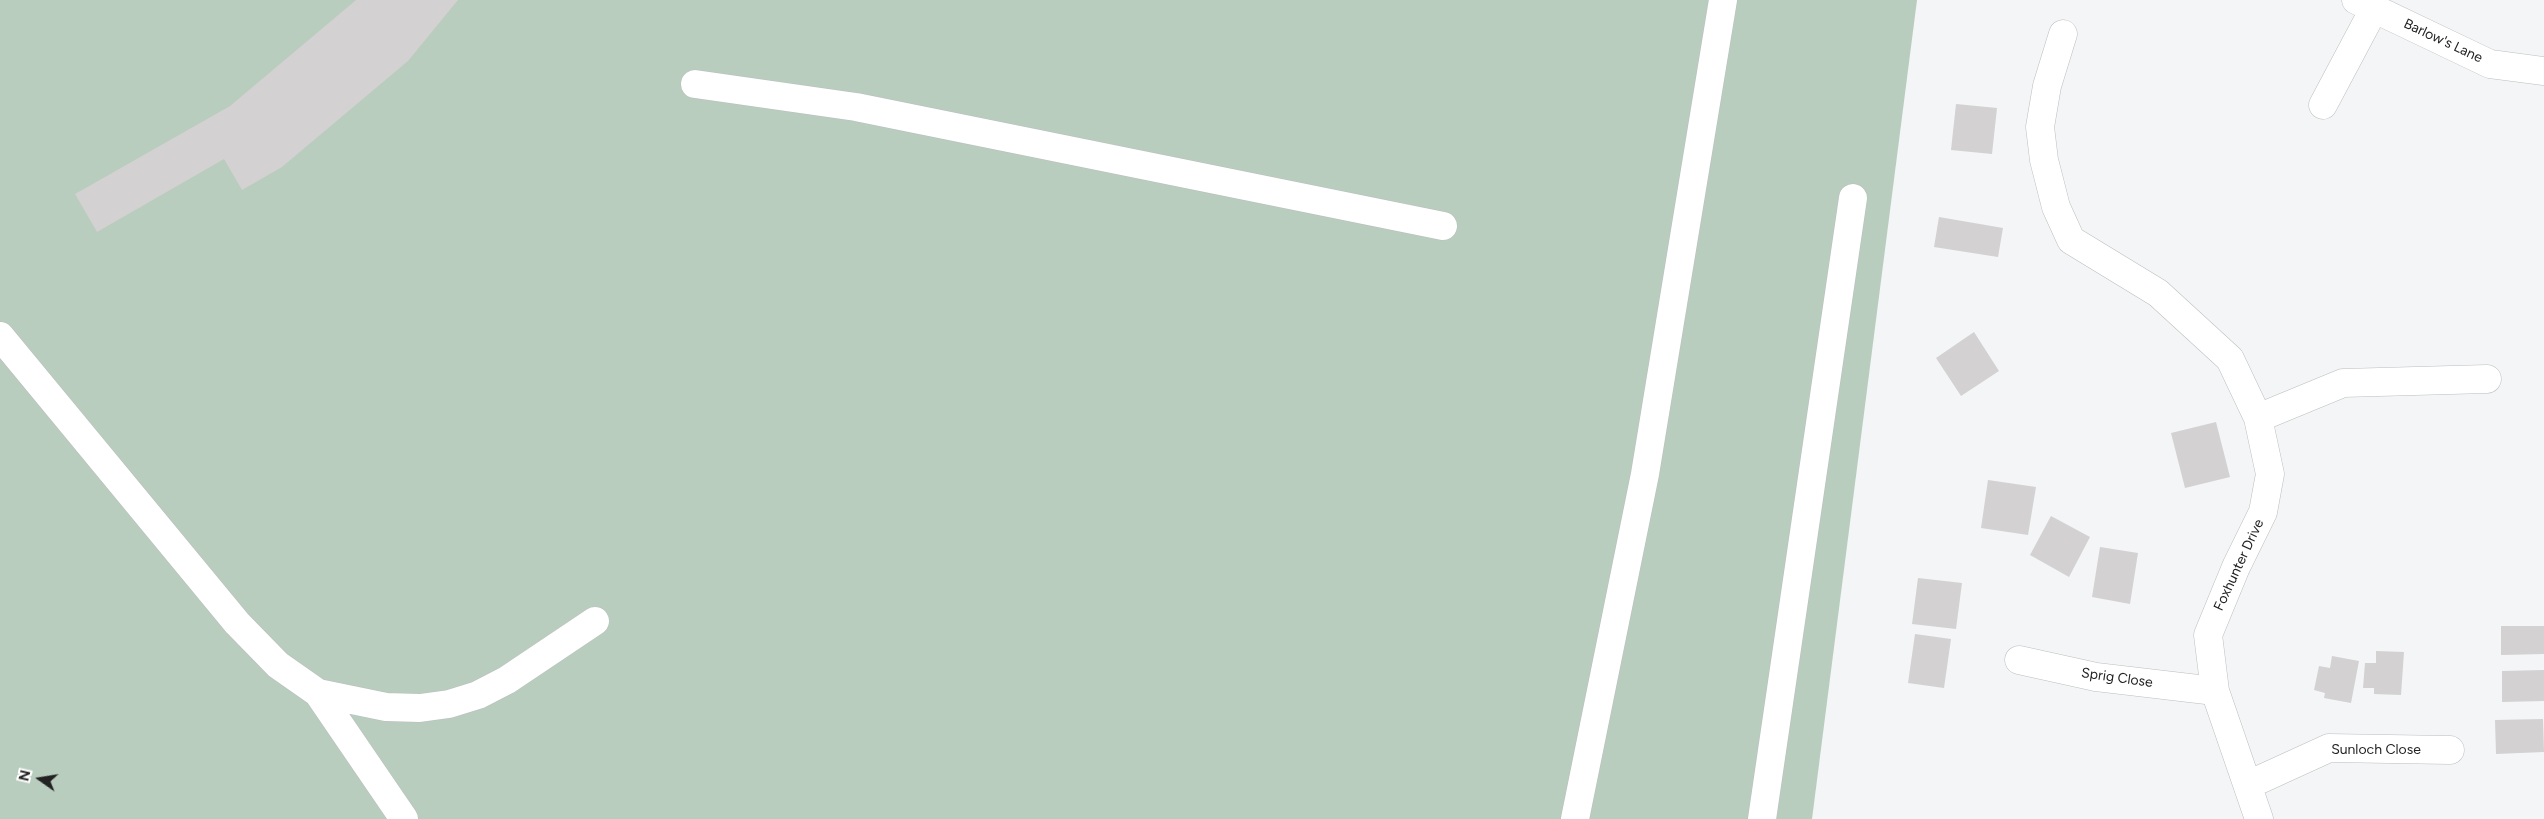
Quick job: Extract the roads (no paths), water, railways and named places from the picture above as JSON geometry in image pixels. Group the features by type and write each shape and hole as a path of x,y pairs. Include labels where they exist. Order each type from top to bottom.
{"street":[{"path":"1575,819 1645,474 1723,0"},
{"name":"Barlow's Lane","path":"2323,104 2365,4 2490,64 2544,71"},
{"name":"Foxhunter Drive","path":"2063,34 2047,86 2040,127 2044,160 2054,198 2071,240 2158,293 2230,360 2258,418 2270,474 2264,512 2236,567 2208,635 2215,691 2259,819"},
{"path":"695,84 866,108 1443,226"},
{"path":"1762,819 1853,198"},
{"path":"0,336 237,623 278,665 318,693 404,819"},
{"path":"2258,418 2342,383 2487,379"},
{"path":"318,693 386,707 420,708 449,704 478,695 507,680 596,621"},
{"name":"Sprig Close","path":"2020,660 2096,677 2215,691"},
{"name":"Sunloch Close","path":"2248,785 2329,748 2450,750"}]}
